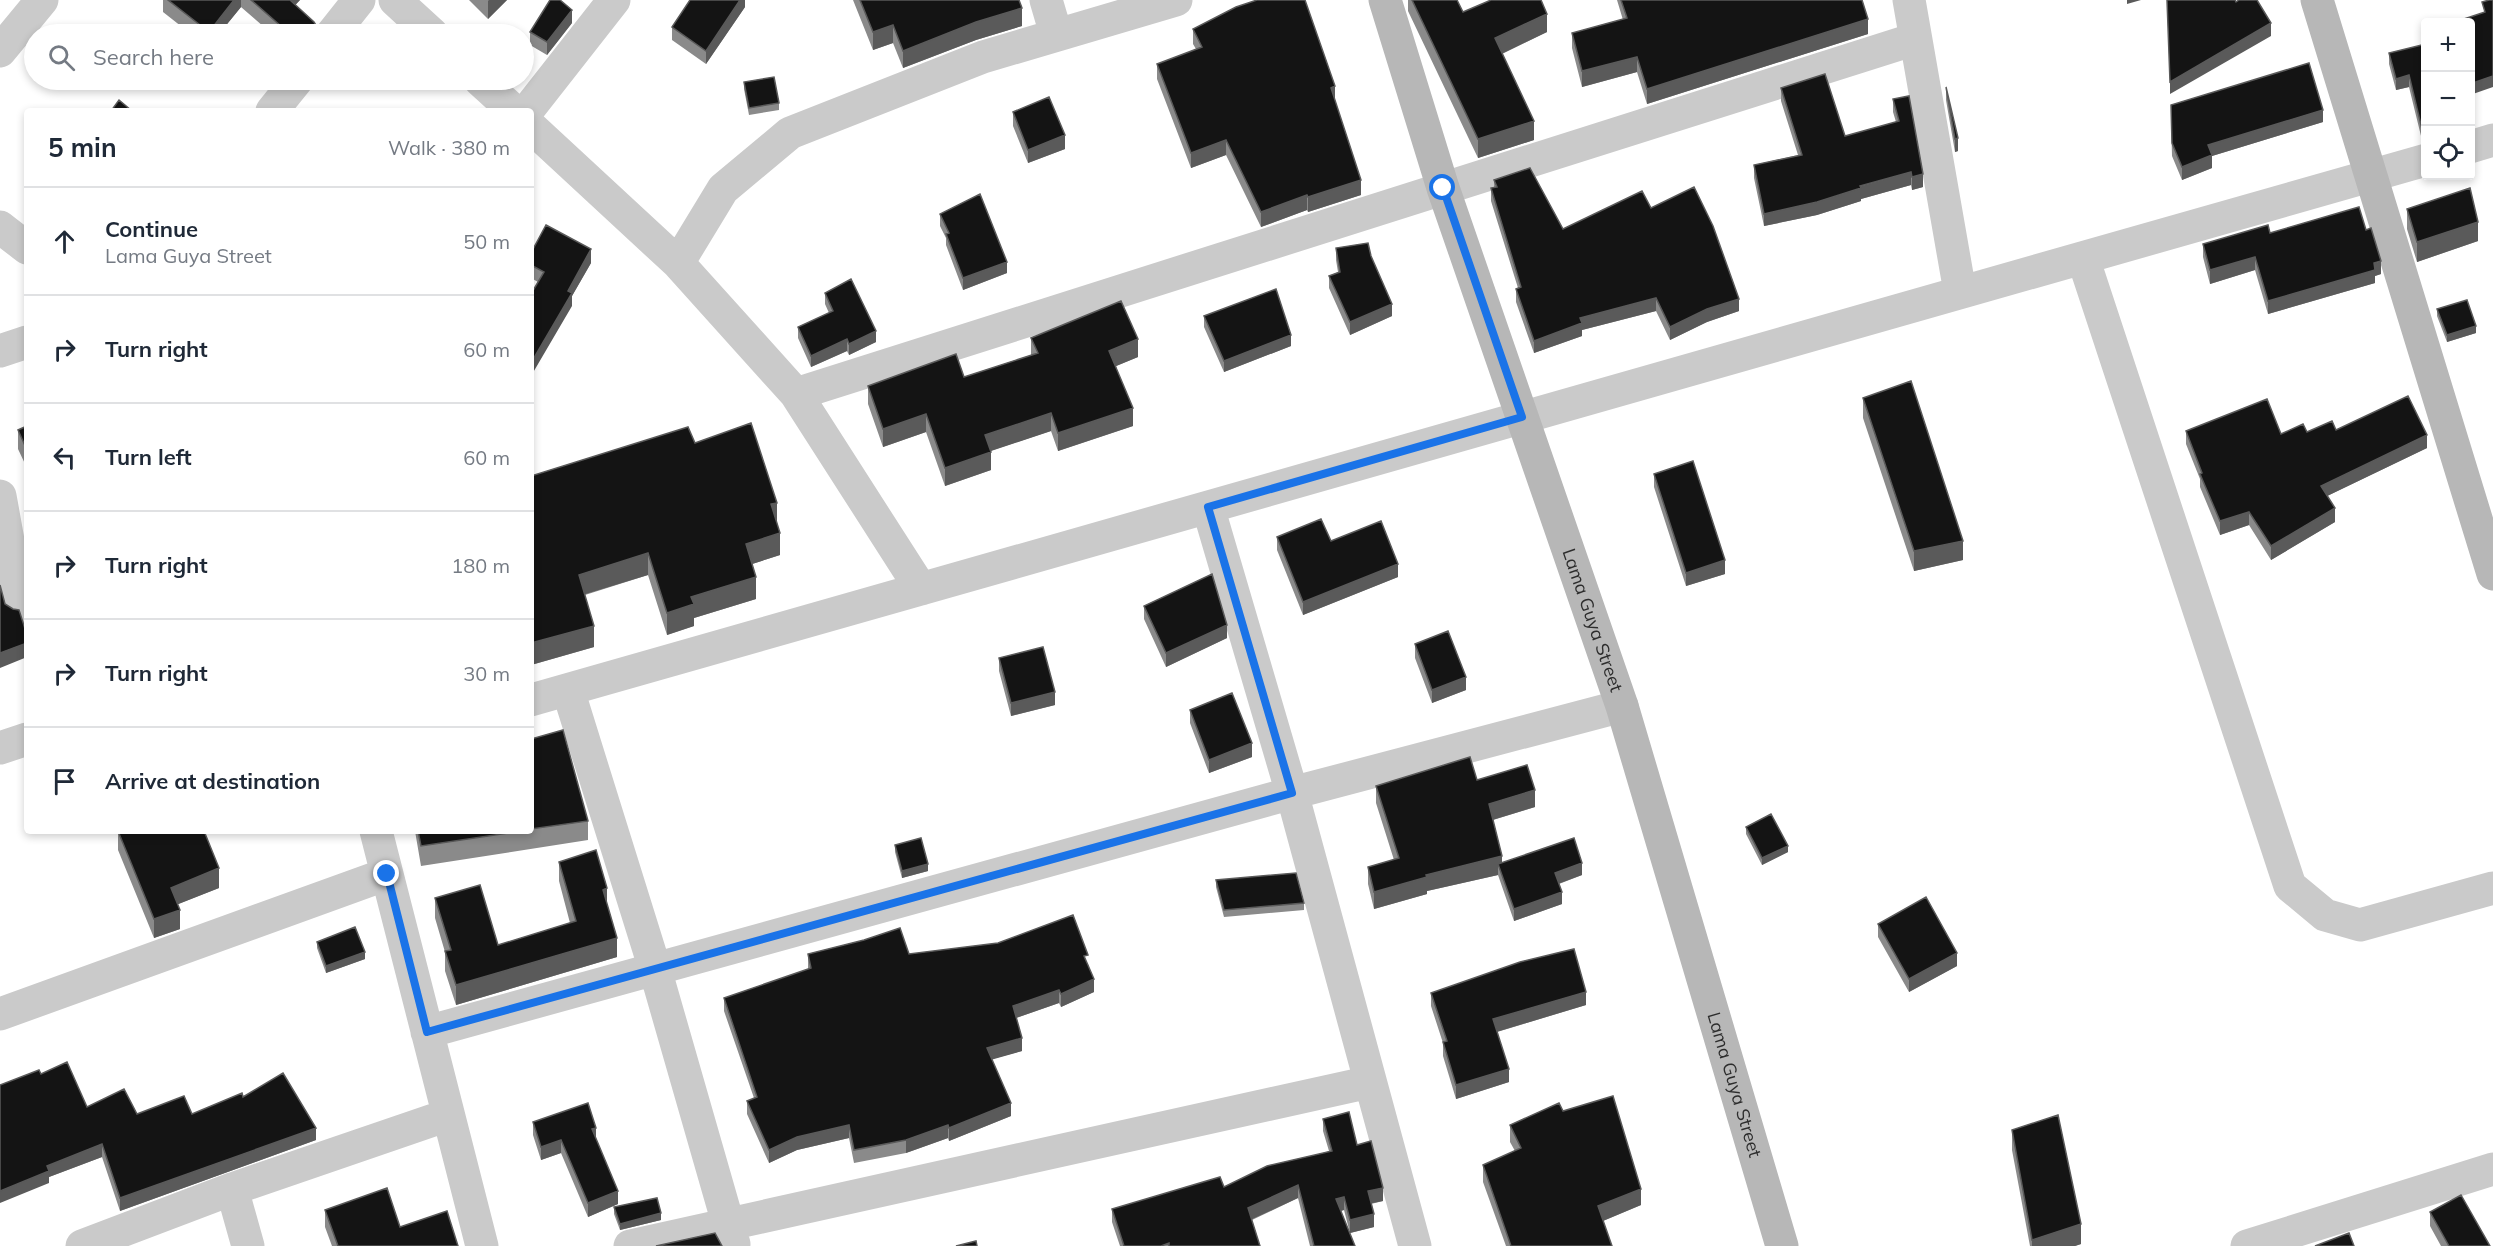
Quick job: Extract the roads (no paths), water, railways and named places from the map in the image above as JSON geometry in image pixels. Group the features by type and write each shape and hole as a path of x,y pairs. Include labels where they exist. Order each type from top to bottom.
{"street":[{"path":"0,51 42,0"},
{"path":"340,24 359,0"},
{"path":"395,0 421,24"},
{"path":"529,108 614,0"},
{"path":"1046,0 1056,34"},
{"path":"678,263 723,189 790,133 983,57 1176,0"},
{"name":"Lama Guya Street","path":"1384,0 1443,188 1622,706 1782,1246"},
{"path":"1909,0 1960,292"},
{"path":"2317,0 2493,574"},
{"path":"796,394 1915,39"},
{"path":"274,108 289,90"},
{"path":"491,90 511,108"},
{"path":"534,130 678,263 796,394 921,589"},
{"path":"2475,145 2493,140"},
{"path":"534,699 2421,161"},
{"path":"0,228 24,246"},
{"path":"2083,258 2290,886 2325,915 2360,925 2493,888"},
{"path":"0,351 24,343"},
{"path":"0,496 20,607"},
{"path":"1208,507 1292,793 1415,1246"},
{"path":"568,690 655,969 731,1235"},
{"path":"427,1032 1292,793 1622,706"},
{"path":"0,748 24,740"},
{"path":"377,834 482,1246"},
{"path":"0,1014 387,874"},
{"path":"630,1246 731,1235 1370,1083"},
{"path":"82,1246 232,1189 448,1115"},
{"path":"2247,1246 2493,1169"},
{"path":"232,1189 248,1246"}]}
